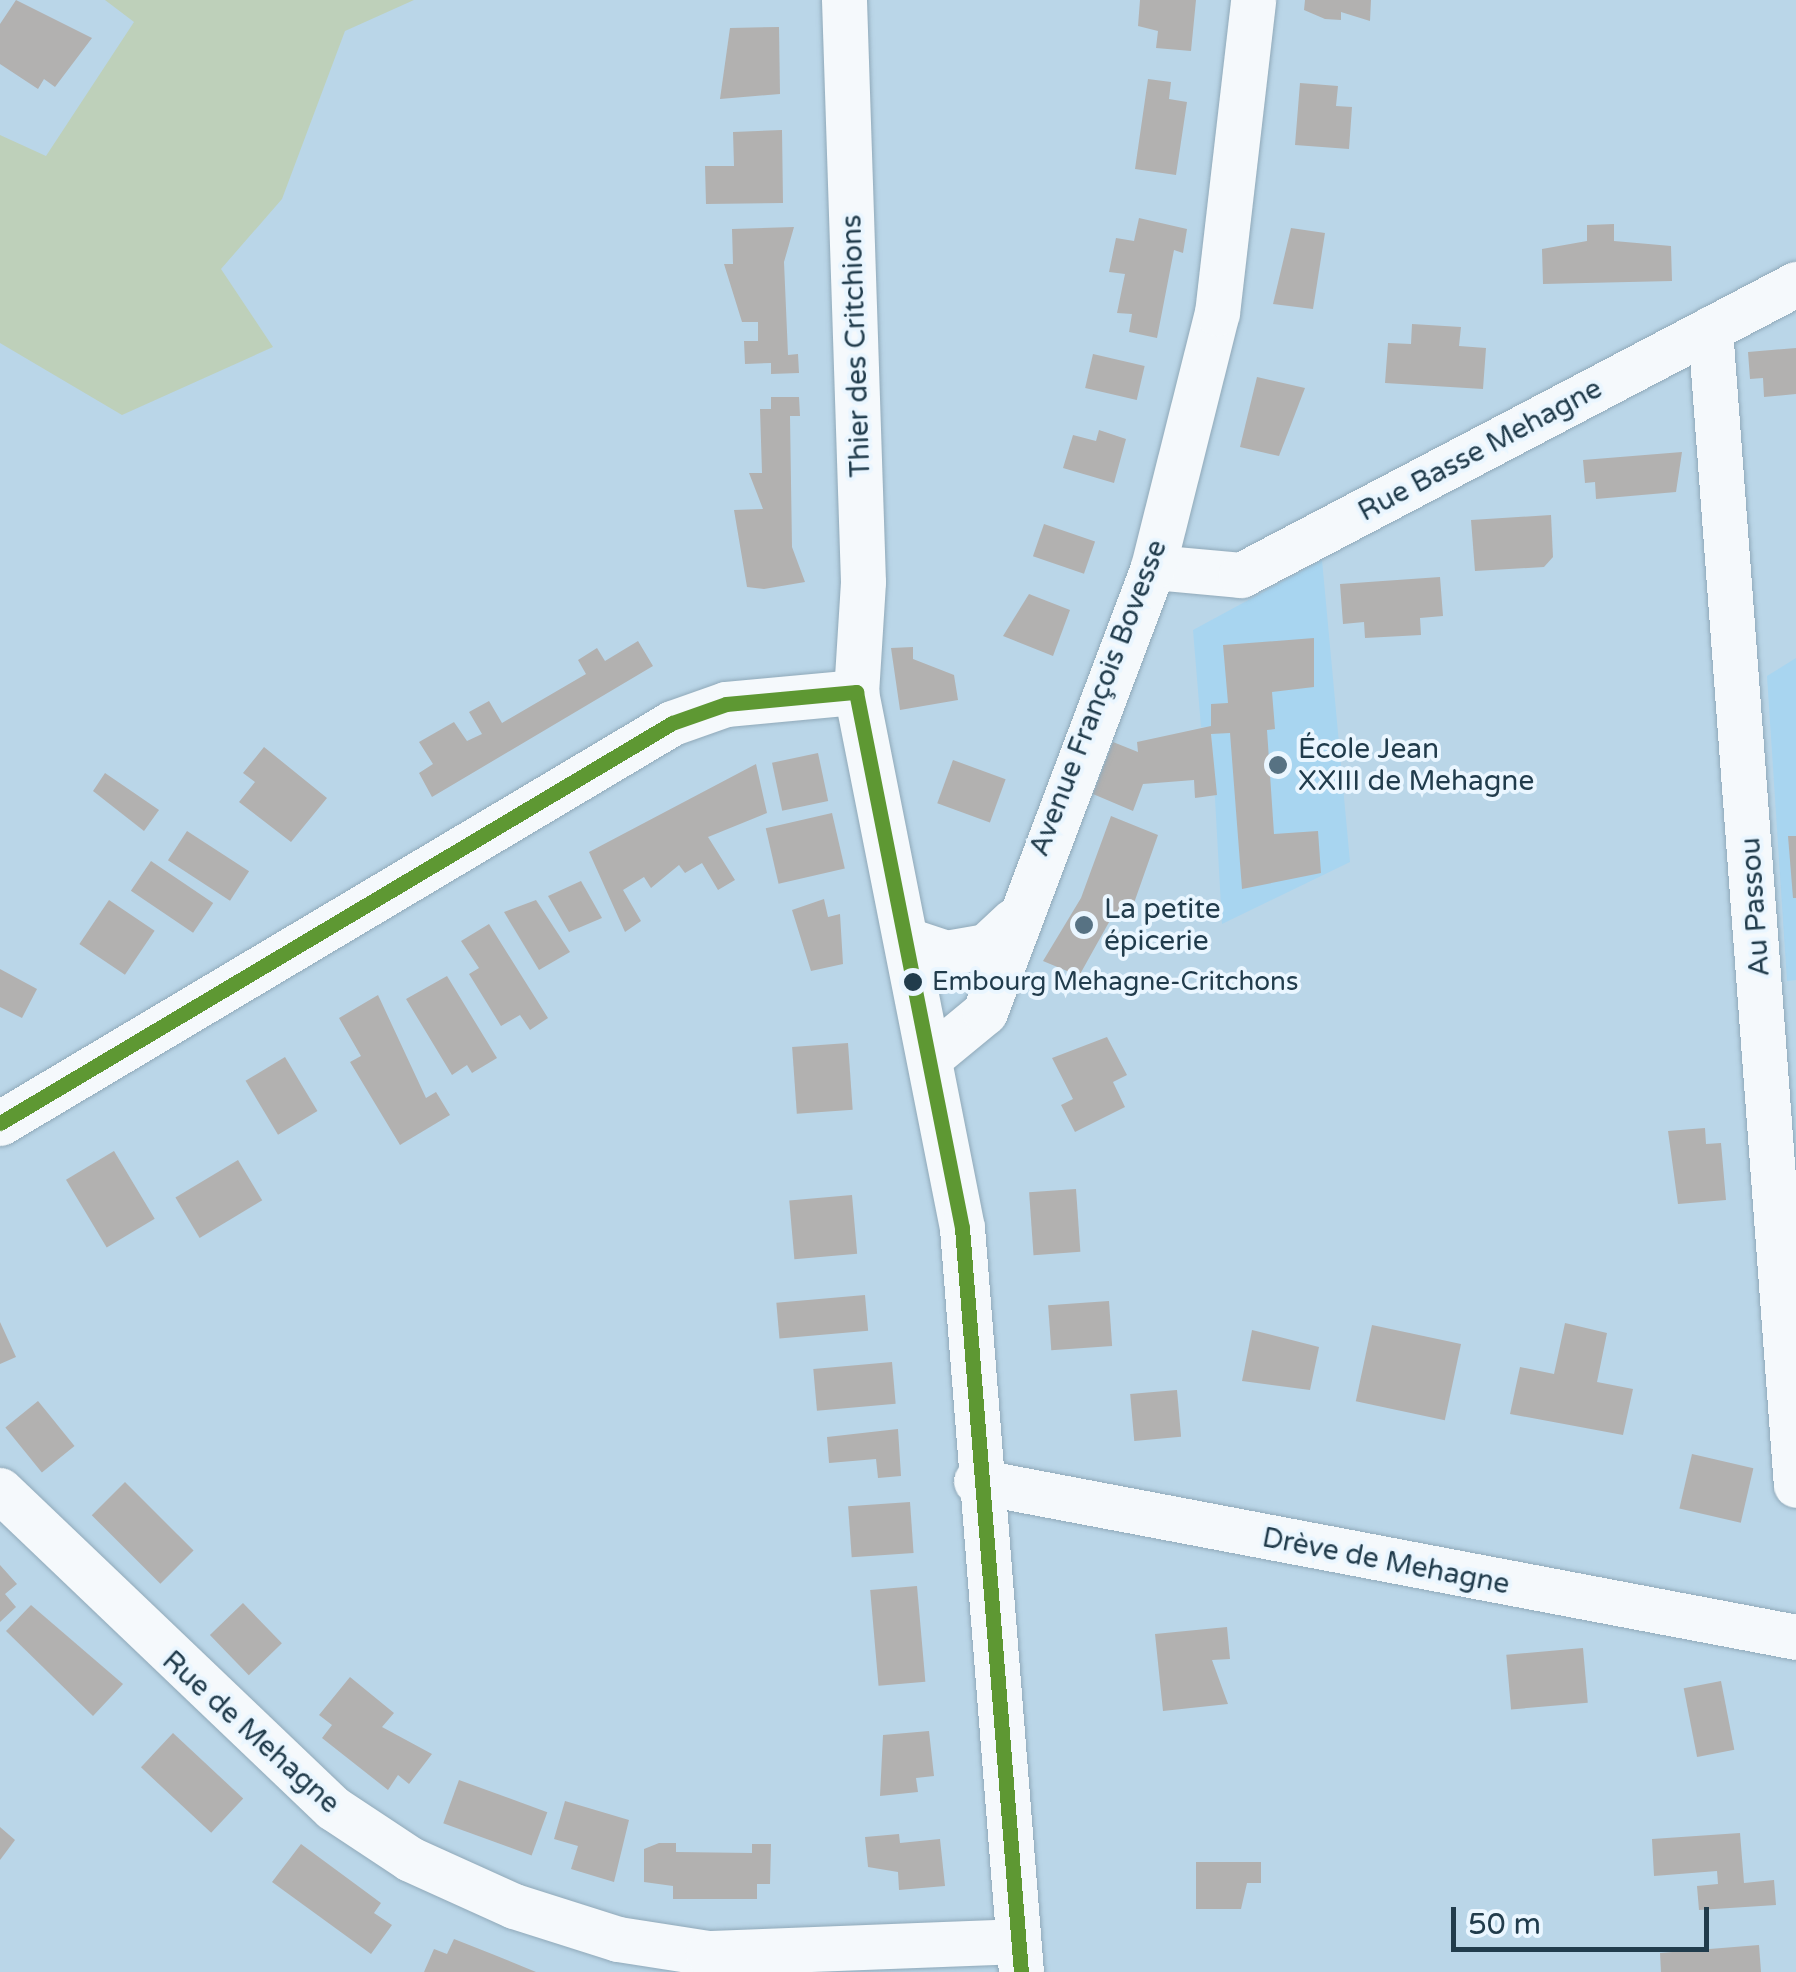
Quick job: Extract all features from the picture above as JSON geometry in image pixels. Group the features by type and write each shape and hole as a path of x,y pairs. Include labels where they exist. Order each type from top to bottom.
{"street":[{"name":"Thier des Critchions","path":"844,0 863,582 856,692 912,942 962,1228 976,1481 1019,1956"},
{"name":"Avenue François Bovesse","path":"932,1054 984,1012 1013,921 1154,567 1217,313 1253,0"},
{"name":"Rue Basse Mehagne","path":"1154,567 1241,575 1796,284"},
{"name":"Au Passou","path":"1710,329 1796,1484"},
{"path":"0,1122 672,724 726,704 856,692"},
{"path":"912,942 946,953 986,946 1013,921"},
{"name":"Drève de Mehagne","path":"976,1481 1796,1636"},
{"name":"Rue de Mehagne","path":"0,1490 318,1796 410,1859 497,1898 618,1939 708,1952 1019,1956"}],"shaded area":[{"name":"École Jean XXIII de Mehagne","path":"1322,560 1350,862 1222,924 1211,727 1201,727 1193,630"},
{"path":"1796,658 1796,980 1787,981 1767,676"}],"green space":[{"path":"105,0 414,0 345,31 282,199 221,269 273,347 122,415 0,343 0,135 46,156 134,22"}],"building":[{"path":"16,0 92,38 55,87 44,79 38,89 0,64 0,24"},
{"path":"1140,0 1196,0 1191,51 1156,48 1158,31 1138,26"},
{"path":"1305,0 1371,0 1370,21 1341,12 1341,20 1325,19 1304,10"},
{"path":"779,27 780,94 720,99 730,28"},
{"path":"1148,79 1171,82 1169,99 1187,102 1176,175 1135,169"},
{"path":"1300,83 1338,86 1336,106 1352,107 1349,149 1295,145"},
{"path":"782,130 783,203 706,204 705,166 734,166 733,132"},
{"path":"1139,218 1187,229 1183,253 1174,250 1157,338 1129,332 1132,314 1117,313 1125,274 1109,272 1116,238 1134,241"},
{"path":"1614,224 1614,241 1671,246 1672,281 1543,284 1542,249 1587,241 1587,225"},
{"path":"794,227 784,262 788,355 798,354 799,373 771,374 771,363 745,364 744,341 758,341 758,322 742,322 724,264 733,264 732,229"},
{"path":"1291,228 1325,233 1313,309 1273,304"},
{"path":"1412,324 1461,327 1459,346 1486,348 1483,389 1385,383 1388,343 1411,344"},
{"path":"1796,348 1796,394 1764,397 1763,378 1750,379 1748,352"},
{"path":"1093,354 1145,366 1137,400 1085,388"},
{"path":"1257,377 1305,388 1279,456 1240,447"},
{"path":"771,397 799,397 800,416 790,416 792,547 805,582 764,589 747,587 734,510 763,509 749,473 762,473 760,409 771,409"},
{"path":"1099,430 1126,439 1114,483 1063,468 1073,435 1096,441"},
{"path":"1682,452 1676,492 1596,499 1595,482 1585,483 1583,460"},
{"path":"1551,515 1553,557 1544,567 1475,571 1471,520"},
{"path":"1044,524 1095,542 1084,574 1033,556"},
{"path":"1440,577 1443,616 1420,618 1421,635 1365,638 1364,622 1343,624 1340,584"},
{"path":"1029,594 1070,610 1053,656 1003,636"},
{"path":"1314,638 1314,687 1272,692 1275,729 1267,730 1274,834 1318,831 1321,873 1242,889 1230,733 1211,734 1217,795 1195,798 1194,780 1143,784 1133,811 1093,794 1113,742 1138,752 1137,742 1211,726 1211,704 1228,703 1223,645"},
{"path":"638,641 653,666 432,797 419,773 433,764 419,742 454,722 467,741 482,734 469,712 489,701 502,723 586,674 578,660 597,648 605,661"},
{"path":"913,647 913,659 954,675 958,700 900,710 891,648"},
{"path":"264,747 327,798 291,842 239,802 255,782 243,773"},
{"path":"818,753 828,801 782,811 772,763"},
{"path":"953,760 1006,779 990,822 937,803"},
{"path":"756,764 767,813 708,837 735,880 718,890 702,863 685,873 679,865 651,888 644,877 623,890 641,921 625,932 589,852"},
{"path":"105,773 159,810 144,831 93,791"},
{"path":"832,813 845,869 779,884 766,828"},
{"path":"1111,816 1158,835 1128,920 1113,915 1079,976 1043,961 1081,898"},
{"path":"187,831 249,871 230,901 168,860"},
{"path":"1788,836 1796,836 1796,898 1793,898"},
{"path":"151,861 213,903 193,933 131,891"},
{"path":"581,881 602,918 569,932 548,896"},
{"path":"824,899 828,917 840,914 843,964 811,971 792,910"},
{"path":"109,900 155,931 125,975 79,944"},
{"path":"536,900 570,952 539,970 504,912"},
{"path":"489,924 548,1018 530,1030 520,1015 501,1026 469,974 479,968 461,941"},
{"path":"0,969 37,989 22,1018 0,1007"},
{"path":"447,976 497,1058 472,1073 467,1065 452,1075 406,999"},
{"path":"378,995 426,1098 436,1092 450,1115 400,1145 350,1062 361,1056 339,1018"},
{"path":"1107,1037 1127,1075 1113,1082 1125,1107 1075,1132 1061,1105 1073,1099 1052,1058"},
{"path":"848,1043 853,1110 797,1114 792,1047"},
{"path":"285,1057 317,1111 278,1135 246,1081"},
{"path":"1705,1128 1706,1144 1721,1143 1726,1200 1678,1204 1668,1131"},
{"path":"114,1151 155,1219 107,1248 66,1180"},
{"path":"238,1160 262,1200 200,1238 175,1198"},
{"path":"1076,1189 1080,1252 1034,1255 1029,1192"},
{"path":"852,1195 857,1254 794,1259 789,1200"},
{"path":"865,1295 868,1331 779,1339 776,1303"},
{"path":"1109,1301 1112,1346 1051,1350 1048,1305"},
{"path":"0,1322 16,1357 0,1364"},
{"path":"1565,1323 1607,1333 1597,1382 1633,1389 1623,1435 1510,1414 1520,1367 1554,1374"},
{"path":"1372,1325 1461,1344 1445,1420 1356,1401"},
{"path":"1252,1330 1319,1347 1310,1390 1242,1381"},
{"path":"892,1362 896,1404 817,1411 813,1369"},
{"path":"1177,1390 1181,1437 1134,1441 1130,1394"},
{"path":"38,1401 75,1446 42,1473 5,1427"},
{"path":"898,1429 901,1476 878,1478 876,1459 829,1463 827,1437"},
{"path":"1692,1454 1753,1468 1741,1523 1679,1509"},
{"path":"125,1482 194,1551 160,1584 92,1515"},
{"path":"910,1502 914,1553 852,1557 848,1506"},
{"path":"0,1565 17,1584 5,1594 16,1607 0,1622"},
{"path":"917,1586 925,1682 879,1686 870,1590"},
{"path":"243,1603 282,1643 249,1675 210,1635"},
{"path":"31,1605 123,1684 93,1716 6,1631"},
{"path":"1227,1627 1230,1659 1212,1660 1228,1704 1163,1711 1155,1634"},
{"path":"1583,1648 1588,1703 1511,1710 1506,1655"},
{"path":"350,1677 394,1713 382,1727 432,1754 409,1784 398,1775 388,1790 322,1738 332,1725 319,1715"},
{"path":"1721,1681 1734,1750 1697,1757 1684,1688"},
{"path":"929,1731 934,1776 916,1778 918,1792 880,1796 883,1735"},
{"path":"173,1733 243,1798 211,1833 141,1767"},
{"path":"459,1780 547,1812 532,1855 443,1823"},
{"path":"565,1801 629,1820 614,1882 571,1869 578,1846 554,1839"},
{"path":"0,1827 15,1840 0,1860"},
{"path":"1740,1833 1744,1883 1774,1880 1776,1905 1699,1910 1697,1886 1718,1884 1717,1871 1654,1876 1652,1839"},
{"path":"899,1834 900,1843 940,1839 945,1886 899,1890 898,1872 868,1867 865,1837"},
{"path":"659,1843 676,1843 676,1852 752,1853 752,1844 771,1844 770,1884 757,1884 757,1899 673,1899 673,1886 644,1882 644,1849"},
{"path":"301,1844 381,1903 374,1913 392,1925 371,1954 272,1882"},
{"path":"1196,1862 1261,1862 1261,1883 1247,1883 1241,1909 1196,1909"},
{"path":"454,1939 536,1972 424,1972 434,1949 447,1954"},
{"path":"1759,1945 1761,1972 1661,1972 1660,1953"}],"transit line":[{"path":"856,692 962,1228 1021,1972"},
{"path":"0,1123 672,723 726,704 856,692"}],"place":[{"name":"École Jean XXIII de Mehagne","path":"1278,765"},
{"name":"La petite épicerie","path":"1084,925"},
{"name":"Embourg Mehagne-Critchons","path":"913,982"}]}
